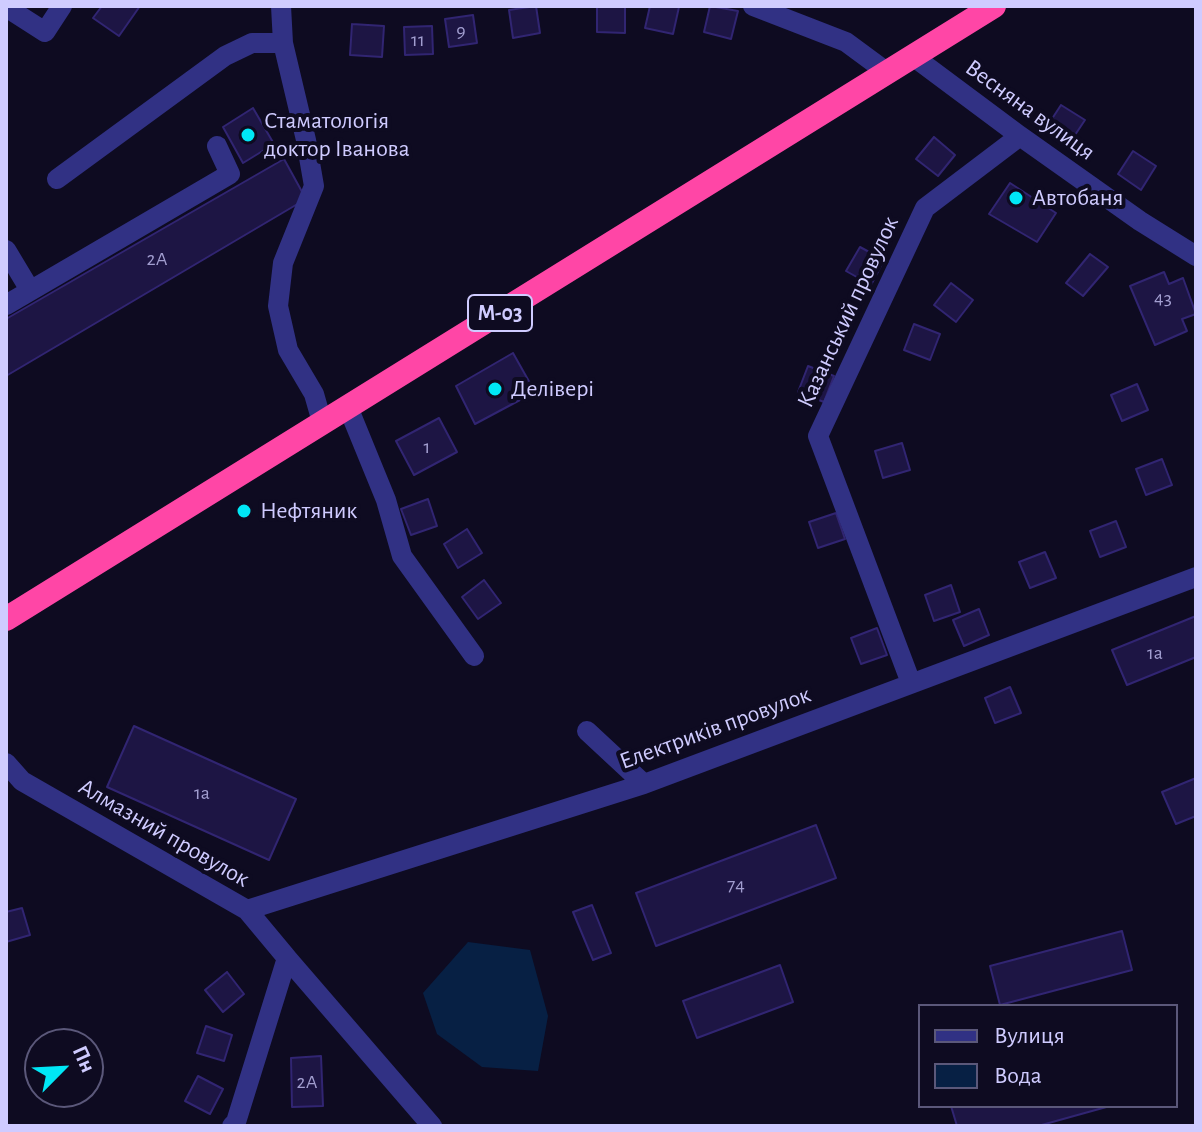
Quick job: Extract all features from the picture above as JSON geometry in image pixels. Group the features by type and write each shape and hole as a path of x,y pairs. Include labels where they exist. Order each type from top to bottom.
{"highway":[{"name":"М-03","path":"6,619 994,6"}],"street":[{"path":"6,7 45,32 62,6"},
{"path":"281,6 283,43 314,186 283,263 278,306 288,350 314,394 322,422"},
{"path":"753,6 846,42 888,73"},
{"path":"57,179 225,56 252,43 283,43"},
{"name":"Весняна вулиця","path":"914,57 1140,221 1196,256"},
{"name":"Казанський провулок","path":"911,683 818,436 925,208 1020,136"},
{"path":"6,305 230,174 217,146"},
{"path":"6,250 30,290"},
{"path":"348,407 386,500 402,556 474,656"},
{"name":"Електриків провулок","path":"247,910 644,784 1196,577"},
{"path":"587,731 644,784"},
{"name":"Алмазний провулок","path":"6,763 22,781 247,910 432,1126"},
{"path":"232,1126 236,1122 287,958"}],"water":[{"path":"468,942 530,950 548,1016 538,1071 482,1067 437,1034 423,993"}],"building":[{"path":"102,6 140,6 119,36 93,18"},
{"path":"536,6 540,33 513,38 509,10"},
{"path":"597,6 625,6 625,33 597,32"},
{"path":"650,6 679,7 673,34 645,28"},
{"path":"710,6 738,11 731,39 704,32"},
{"path":"473,15 477,43 449,47 445,19"},
{"path":"352,24 384,26 382,57 350,55"},
{"path":"432,26 433,54 405,55 404,27"},
{"path":"1061,105 1085,120 1069,144 1046,128"},
{"name":"Стаматологія доктор Іванова","path":"253,108 274,144 243,163 223,127"},
{"path":"934,137 955,155 938,176 916,159"},
{"path":"1133,151 1156,166 1141,190 1118,174"},
{"path":"284,159 306,199 6,376 6,319"},
{"name":"Автобаня","path":"1010,183 1056,213 1037,242 989,214"},
{"path":"860,247 884,260 871,285 846,271"},
{"path":"1090,254 1108,267 1083,296 1066,283"},
{"path":"1164,272 1169,284 1183,278 1196,314 1182,319 1187,331 1155,345 1130,286"},
{"path":"951,283 973,300 956,322 934,305"},
{"path":"914,324 940,334 930,360 904,350"},
{"name":"Делівері","path":"513,353 535,392 475,424 456,386"},
{"path":"808,366 834,376 824,402 798,392"},
{"path":"1137,384 1148,410 1122,421 1111,395"},
{"path":"439,418 457,452 414,475 396,441"},
{"path":"902,443 910,470 883,478 875,451"},
{"path":"1162,459 1172,485 1146,495 1136,469"},
{"path":"428,499 437,526 411,535 401,509"},
{"path":"836,513 845,539 818,548 809,522"},
{"path":"1116,521 1126,547 1100,557 1090,531"},
{"path":"467,529 482,553 458,568 444,544"},
{"path":"1045,552 1056,578 1030,588 1019,562"},
{"path":"484,580 501,603 478,619 462,597"},
{"path":"951,585 960,612 934,621 925,595"},
{"path":"979,609 989,635 964,646 953,620"},
{"path":"1196,616 1196,657 1127,685 1112,650"},
{"path":"877,628 887,655 861,664 851,638"},
{"path":"1010,687 1021,713 995,723 985,698"},
{"path":"134,726 296,799 269,860 107,787"},
{"path":"1196,778 1196,816 1176,824 1162,792"},
{"path":"816,825 836,878 656,946 636,893"},
{"path":"592,905 611,953 593,960 573,912"},
{"path":"22,908 30,935 6,942 6,912"},
{"path":"1122,931 1132,970 1000,1004 990,966"},
{"path":"780,965 793,1002 697,1038 683,1001"},
{"path":"227,972 244,994 223,1012 205,990"},
{"path":"206,1026 232,1035 224,1061 197,1053"},
{"path":"321,1056 323,1106 292,1107 291,1058"},
{"path":"198,1076 223,1089 210,1114 185,1101"},
{"path":"952,1108 1103,1108 1038,1126 957,1126"}],"place":[{"name":"Стаматологія доктор Іванова","path":"248,135"},
{"name":"Автобаня","path":"1016,198"},
{"name":"Делівері","path":"495,389"},
{"name":"Нефтяник","path":"244,511"}]}
